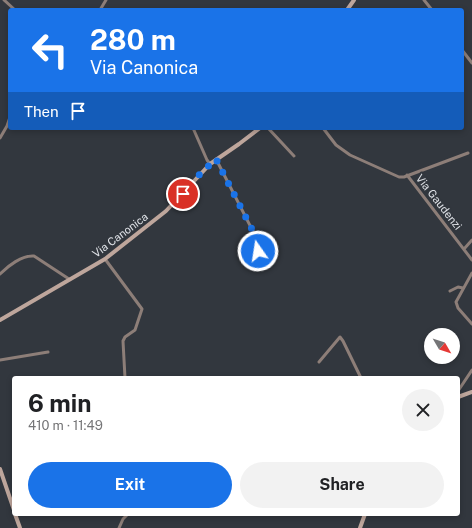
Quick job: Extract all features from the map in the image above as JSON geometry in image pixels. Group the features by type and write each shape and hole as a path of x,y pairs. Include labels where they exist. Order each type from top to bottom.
{"street":[{"path":"4,0 13,8"},
{"path":"424,0 430,8"},
{"path":"464,53 472,63"},
{"path":"0,138 8,123"},
{"path":"193,130 210,164"},
{"name":"Via Canonica","path":"0,320 105,259 166,211 210,164 257,130"},
{"path":"270,130 294,156"},
{"name":"Via Gaudenzi","path":"325,130 336,145 350,155 399,177 407,176 468,153"},
{"path":"216,159 260,245 254,258 254,268"},
{"name":"Via Gaudenzi","path":"407,176 472,260"},
{"path":"464,249 472,240"},
{"path":"0,274 22,259 28,256 34,256 70,280"},
{"path":"105,259 142,309 135,330 125,336 123,341 125,376"},
{"path":"472,273 456,302 458,308 472,324"},
{"path":"450,291 458,287 463,288"},
{"path":"319,362 340,337 343,340 360,376"},
{"path":"0,360 48,352"},
{"path":"460,388 472,370"},
{"path":"460,396 472,392"},
{"path":"0,469 12,504"},
{"path":"16,516 20,528"},
{"path":"119,528 126,516"},
{"path":"360,528 364,516"}],"route":[{"path":"183,194 199,175 216,159 260,245 258,251"}]}
